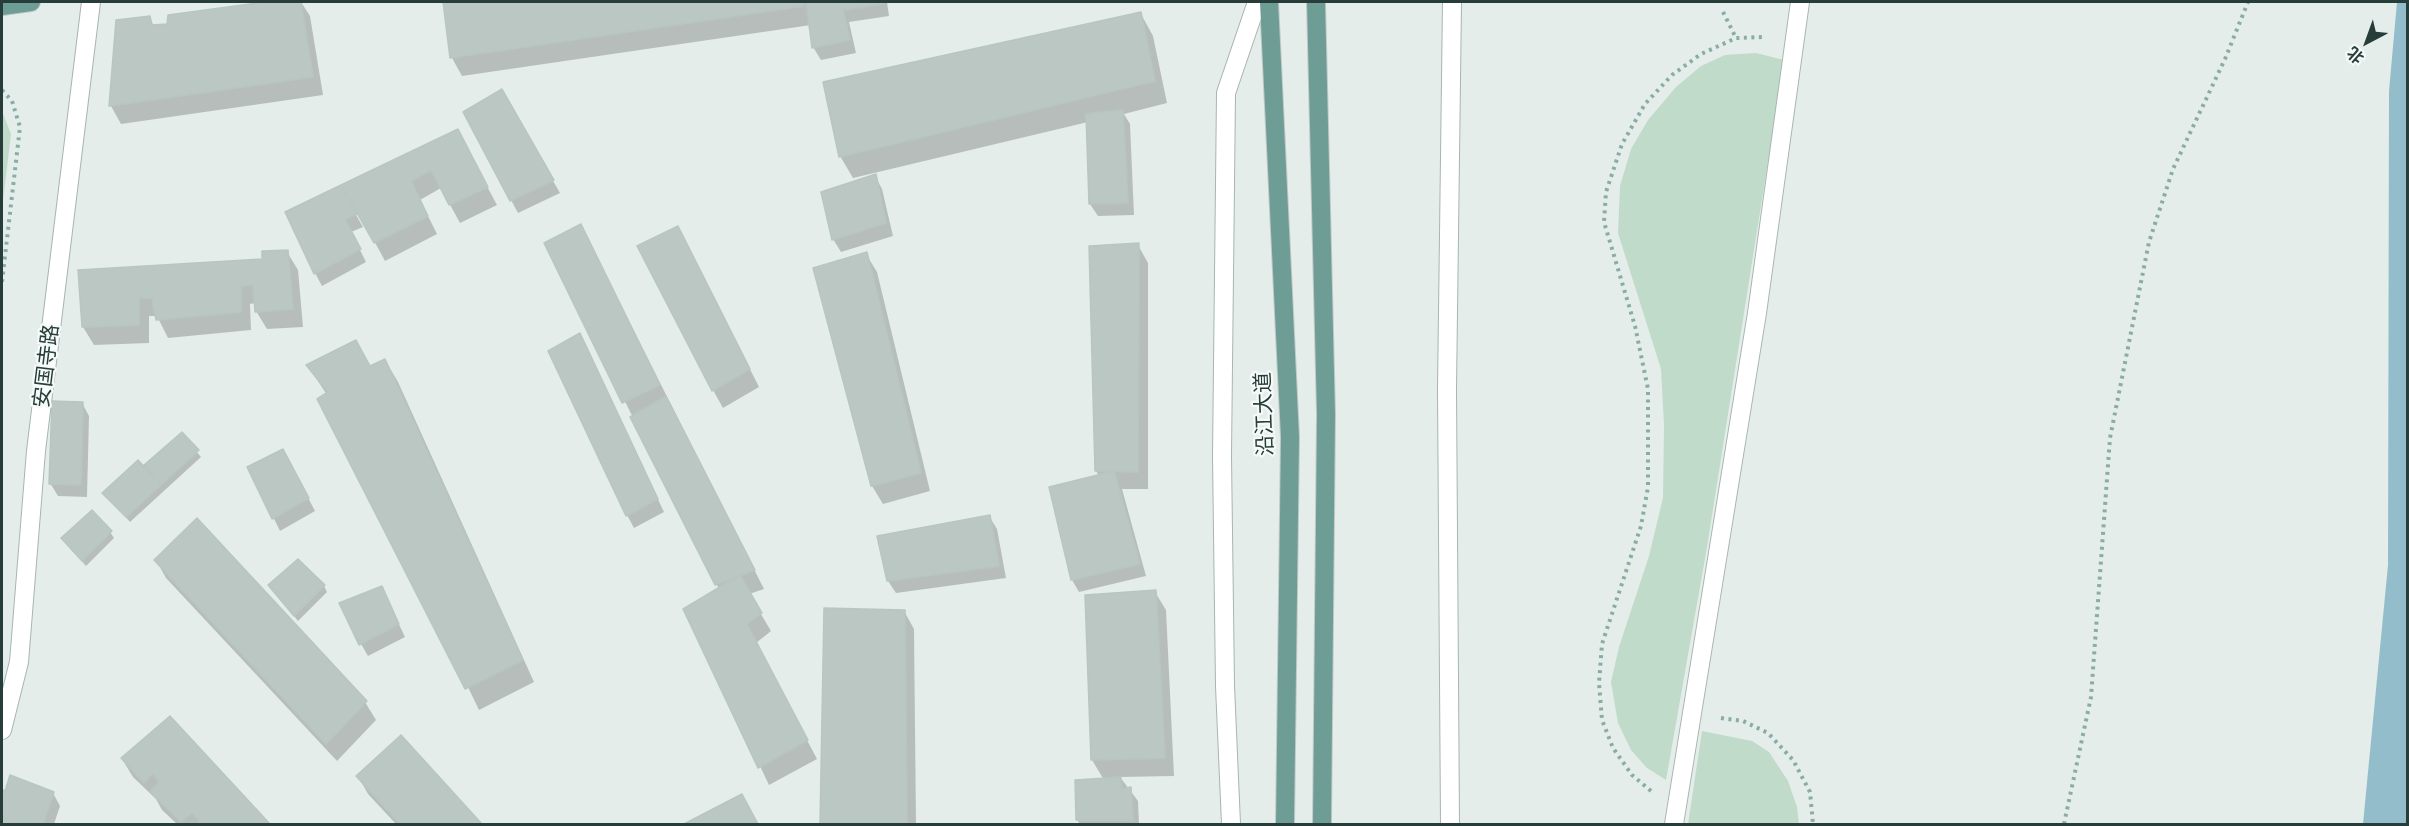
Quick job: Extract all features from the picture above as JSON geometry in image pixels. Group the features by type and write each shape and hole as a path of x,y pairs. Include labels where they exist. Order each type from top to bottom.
{"main road":[{"path":"2,6 31,2"},
{"name":"沿江大道","path":"1269,2 1290,437 1285,825"},
{"path":"1316,2 1326,414 1322,825"}],"street":[{"name":"安国寺路","path":"2,730 19,662 36,452 91,2"},
{"path":"1232,825 1225,686 1222,479 1226,93 1257,2"},
{"path":"1450,825 1447,389 1452,2"},
{"path":"1675,816 1757,313 1800,2"}],"path":[{"path":"2064,825 2091,697 2110,438 2150,242 2173,169 2225,59 2248,2"},
{"path":"1723,12 1736,38"},
{"path":"1675,816 1632,775 1613,748 1602,720 1599,683 1602,644 1641,526 1648,487 1648,389 1635,326 1604,222 1606,192 1622,144 1645,104 1672,75 1701,54 1736,38 1795,36"},
{"path":"2,90 12,101 20,127 4,242 2,282"},
{"path":"1692,714 1743,721 1768,733 1794,760 1810,792 1813,825"}],"green space":[{"path":"1756,53 1784,60 1707,547 1666,780 1647,768 1631,750 1618,723 1611,682 1619,647 1649,556 1663,498 1664,425 1661,369 1618,233 1620,186 1631,149 1648,120 1676,87 1701,66 1725,55"},
{"path":"2,111 11,134 2,209"},
{"path":"1702,731 1752,741 1769,752 1788,781 1797,807 1799,824 1688,824"}],"water":[{"path":"2397,2 2408,2 2408,824 2363,824 2388,565 2389,91"}],"building":[{"path":"265,2 301,2 313,77 109,106 116,20 150,16 152,25 167,24 168,15"},
{"path":"443,2 803,2 804,6 450,58"},
{"path":"806,2 883,2 883,4 843,10 850,40 812,48"},
{"path":"1141,12 1155,81 839,157 823,82"},
{"path":"502,89 554,180 510,201 463,112"},
{"path":"1123,110 1128,203 1089,204 1086,114"},
{"path":"458,129 488,187 449,205 431,170 411,181 428,216 374,243 341,185"},
{"path":"876,174 886,223 832,240 821,192"},
{"path":"341,185 357,214 345,219 361,249 314,274 285,212"},
{"path":"581,224 660,385 622,403 544,243"},
{"path":"678,226 750,369 712,391 637,246"},
{"path":"1139,243 1138,472 1095,471 1089,246"},
{"path":"288,250 293,309 255,312 253,285 241,286 241,312 156,320 152,298 139,298 139,325 82,327 78,270 262,259 262,251"},
{"path":"867,252 921,473 871,486 813,268"},
{"path":"580,333 658,499 626,516 548,351"},
{"path":"356,340 370,366 385,359 523,660 465,689 317,399 328,392 306,365"},
{"path":"666,396 755,570 715,585 630,417"},
{"path":"52,401 83,402 81,485 49,484"},
{"path":"182,432 199,450 161,485 144,465"},
{"path":"283,449 309,498 272,519 247,467"},
{"path":"138,460 161,485 126,517 102,493"},
{"path":"1114,471 1140,564 1071,580 1049,487"},
{"path":"92,510 112,531 82,561 61,538"},
{"path":"990,515 999,566 887,581 877,536"},
{"path":"197,518 367,701 326,744 154,560"},
{"path":"298,559 325,585 294,616 268,585"},
{"path":"740,575 762,613 747,624 808,740 758,768 683,609"},
{"path":"382,586 399,624 359,645 339,603"},
{"path":"1156,590 1165,758 1091,760 1085,595"},
{"path":"824,608 905,610 907,824 820,824"},
{"path":"170,716 270,824 197,824 200,821 192,813 181,822 150,792 159,782 153,773 144,783 121,758"},
{"path":"401,735 482,824 400,824 356,776"},
{"path":"10,775 54,792 43,824 2,824 2,789 5,791"},
{"path":"1121,777 1121,789 1131,787 1133,820 1076,820 1075,780"},
{"path":"742,794 758,824 684,824"}]}
